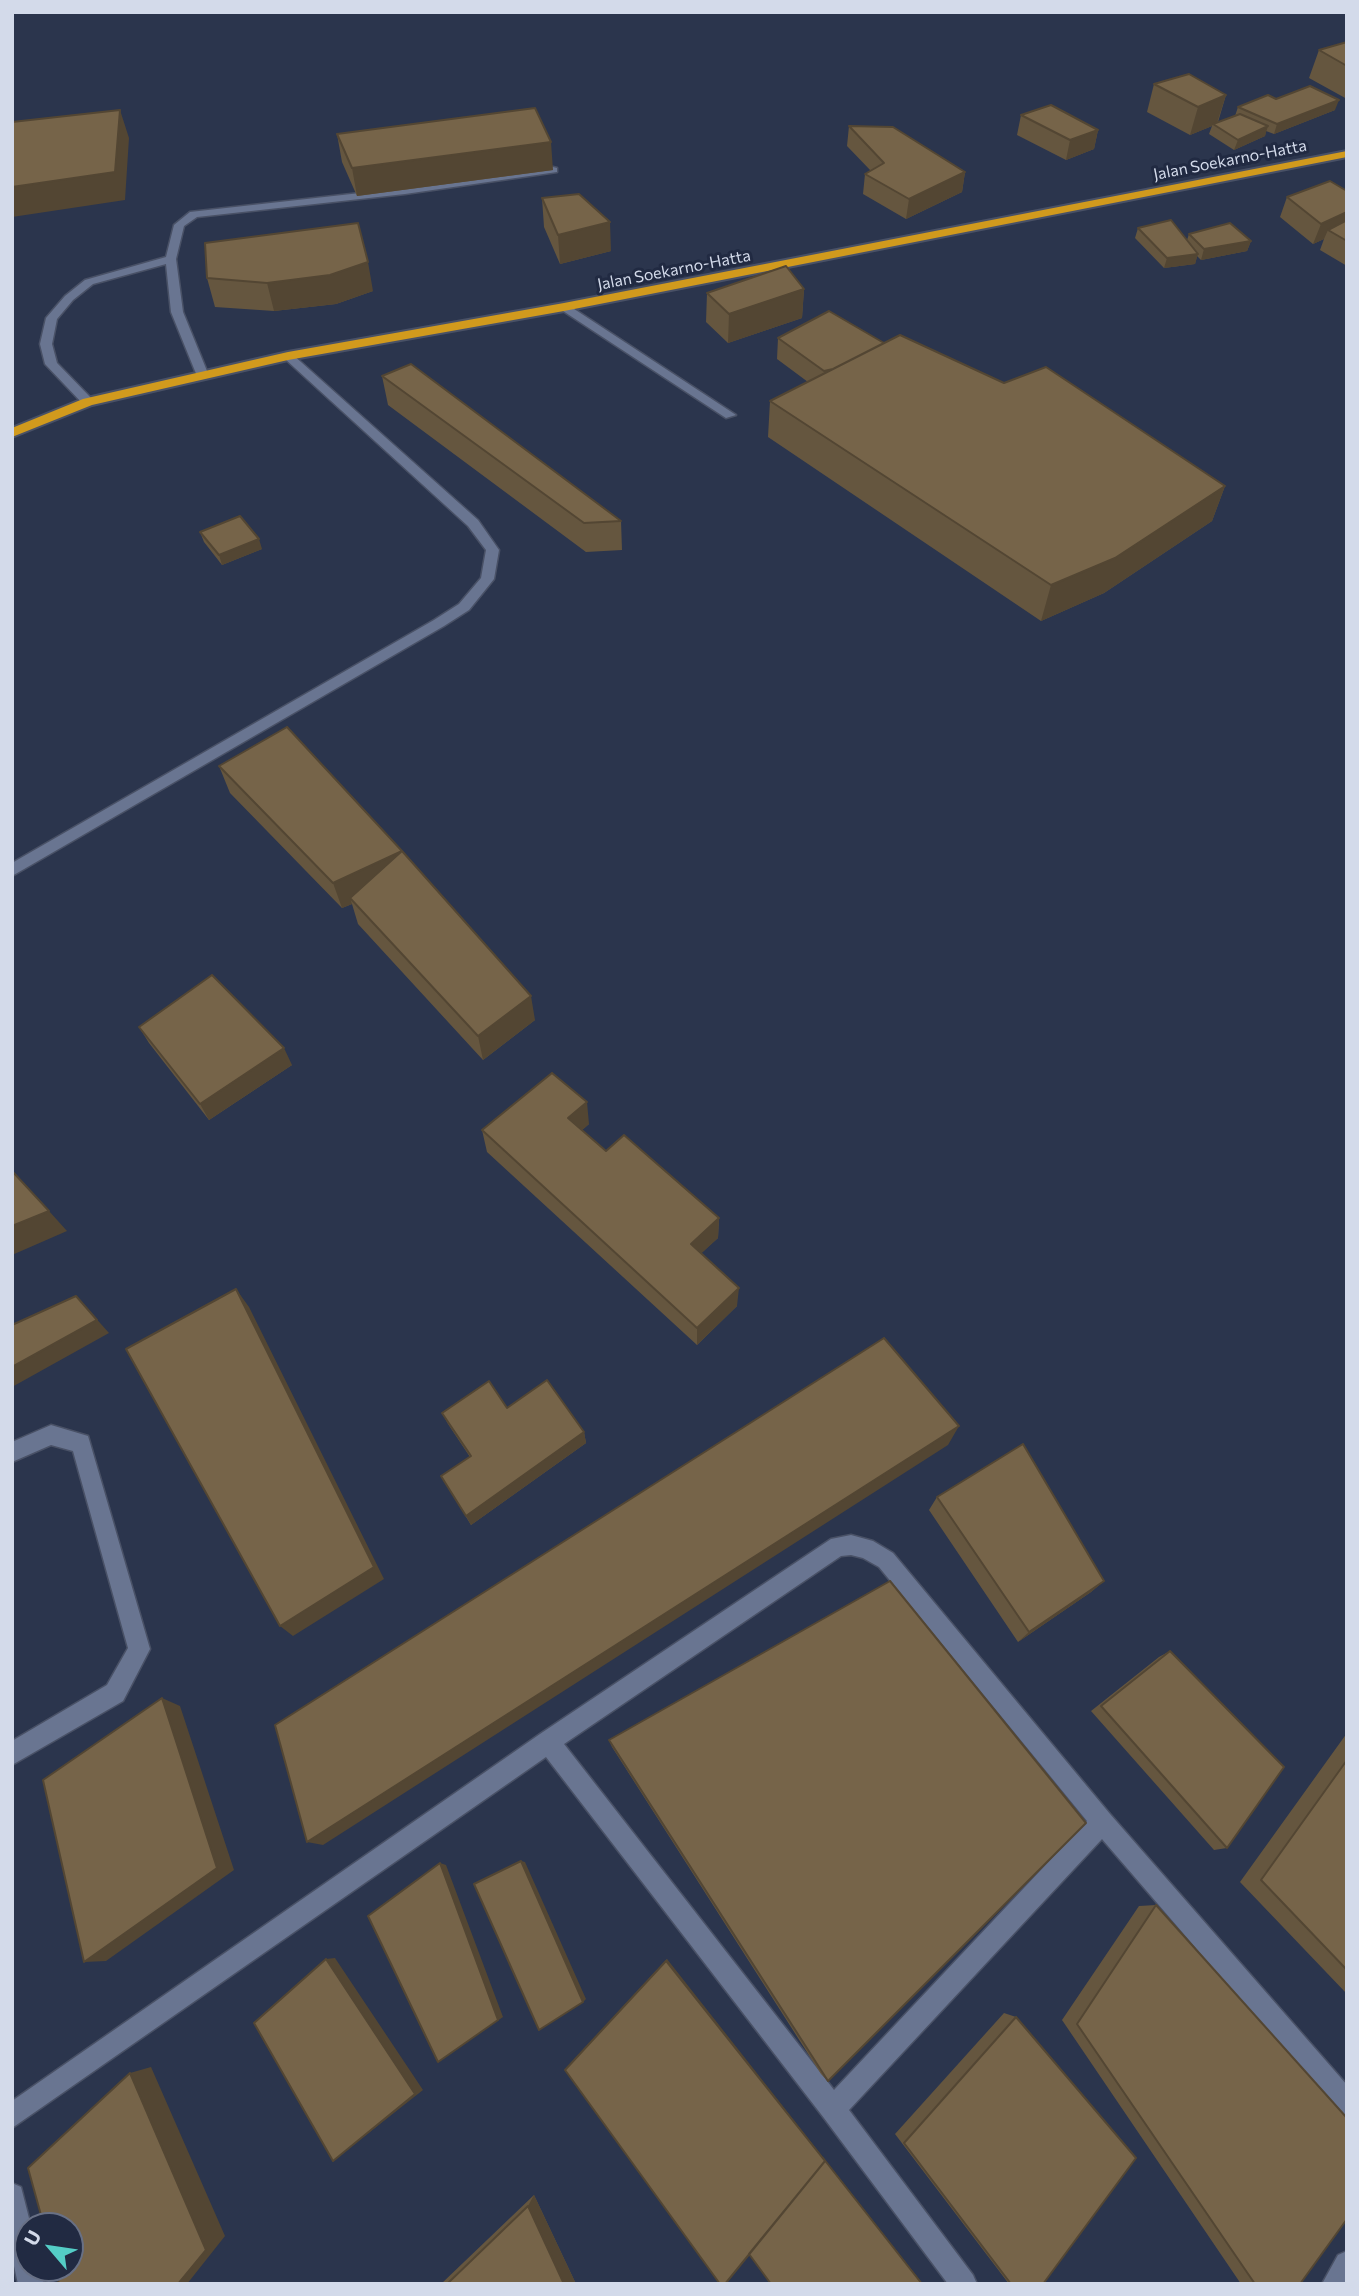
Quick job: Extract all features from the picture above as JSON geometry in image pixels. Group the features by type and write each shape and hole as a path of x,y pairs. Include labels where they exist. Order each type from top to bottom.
{"highway":[{"name":"Jalan Soekarno-Hatta","path":"12,433 88,402 288,356 564,307 1347,154"}],"street":[{"path":"203,376 177,312 171,258 179,225 194,214 405,191 553,170"},
{"path":"88,402 51,364 46,344 52,318 69,298 89,282 171,258"},
{"path":"564,307 730,415"},
{"path":"12,870 439,623 464,607 487,579 493,550 473,523 288,356"},
{"path":"12,1452 51,1435 81,1443 139,1649 115,1693 12,1754"},
{"path":"12,2116 548,1742 838,1546 851,1545 866,1548 886,1560 1102,1822 1347,2104"},
{"path":"548,1742 833,2109 964,2284"},
{"path":"833,2109 1102,1822"},
{"path":"12,2196 31,2284"},
{"path":"1335,2284 1347,2264"}],"building":[{"path":"1347,42 1347,66 1319,50"},
{"path":"1189,74 1226,95 1198,107 1154,84"},
{"path":"1310,86 1339,100 1277,124 1238,107 1268,95 1276,99"},
{"path":"1051,105 1098,130 1070,140 1021,115"},
{"path":"535,108 551,142 352,168 337,134"},
{"path":"120,110 115,172 12,187 12,122"},
{"path":"1240,114 1268,126 1238,140 1213,124"},
{"path":"849,126 893,127 965,172 909,199 865,174 884,163"},
{"path":"1330,181 1347,191 1347,212 1321,224 1287,197"},
{"path":"579,194 610,222 558,235 542,198"},
{"path":"1171,220 1198,254 1167,258 1138,228"},
{"path":"1347,220 1347,241 1328,230"},
{"path":"358,223 368,262 330,275 267,283 207,278 205,243"},
{"path":"1230,223 1251,241 1204,249 1189,234"},
{"path":"786,266 804,289 729,314 707,293"},
{"path":"829,311 884,343 824,371 778,338"},
{"path":"900,335 1004,383 1046,367 1225,486 1115,558 1051,585 770,401"},
{"path":"411,364 621,521 584,523 382,376"},
{"path":"240,516 259,539 219,555 200,532"},
{"path":"287,727 402,851 333,883 219,766"},
{"path":"402,851 531,996 478,1036 350,898"},
{"path":"212,975 284,1048 200,1104 139,1027"},
{"path":"552,1073 587,1102 568,1118 606,1151 624,1135 719,1218 691,1244 739,1288 697,1328 482,1130"},
{"path":"12,1171 49,1211 12,1226"},
{"path":"236,1289 374,1567 280,1626 126,1349"},
{"path":"76,1296 97,1320 12,1367 12,1325"},
{"path":"884,1338 959,1426 307,1842 275,1725"},
{"path":"547,1380 584,1432 466,1516 441,1476 471,1456 442,1413 489,1381 507,1408"},
{"path":"1023,1444 1104,1581 1029,1632 937,1497"},
{"path":"890,1581 1086,1823 828,2081 609,1740"},
{"path":"1170,1651 1284,1767 1227,1848 1101,1706"},
{"path":"162,1698 217,1868 84,1962 43,1780"},
{"path":"1347,1760 1347,1970 1261,1880"},
{"path":"521,1861 583,2002 539,2030 474,1884"},
{"path":"440,1863 498,2020 438,2062 368,1916"},
{"path":"1156,1905 1347,2118 1347,2219 1300,2284 1255,2284 1077,2024"},
{"path":"326,1959 415,2094 333,2161 254,2023"},
{"path":"666,1961 825,2161 725,2284 720,2284 565,2070"},
{"path":"1016,2017 1136,2158 1043,2284 1011,2284 904,2143"},
{"path":"130,2073 206,2250 178,2284 59,2284 84,2282 84,2212 40,2212 28,2168"},
{"path":"823,2158 922,2284 771,2284 749,2254 825,2161"},
{"path":"528,2206 564,2284 447,2284"}]}
